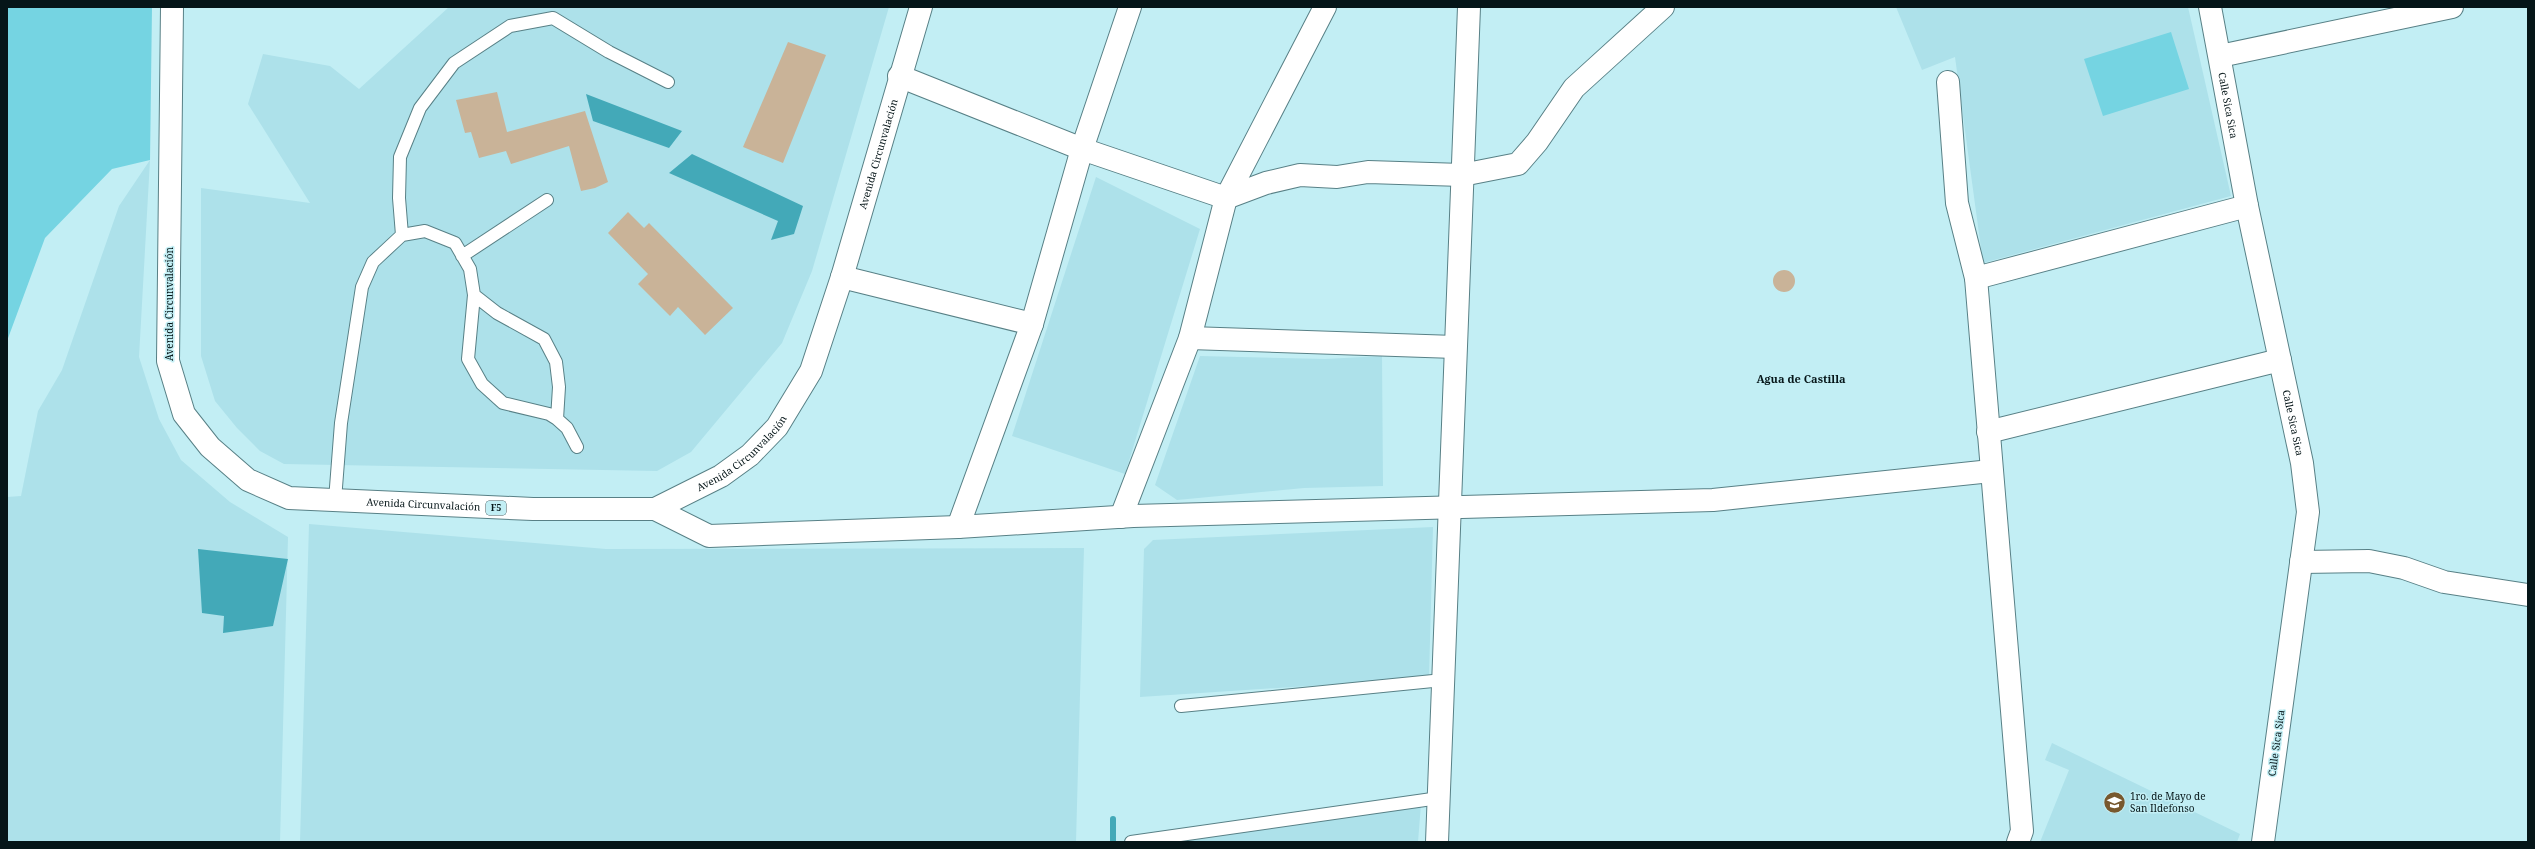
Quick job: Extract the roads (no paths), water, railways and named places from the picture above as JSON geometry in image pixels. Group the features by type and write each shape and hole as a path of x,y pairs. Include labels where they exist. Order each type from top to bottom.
{"main road":[{"name":"Avenida Circunvalación","path":"172,7 168,361 184,414 210,447 248,480 289,498 533,509 655,509 721,476 750,455 776,427 811,371 842,276 899,76 921,7"},
{"path":"958,528 1032,324 1082,148 1130,7"},
{"path":"1121,517 1190,338 1226,198 1325,7"},
{"path":"899,76 1082,148 1226,198 1266,183 1300,175 1337,177 1368,172 1462,175 1518,164 1537,142 1574,88 1663,7"},
{"name":"Calle Sica Sica","path":"2210,7 2247,206 2302,463 2308,512 2263,842"},
{"path":"2220,56 2452,7"},
{"path":"1437,842 1467,9"},
{"path":"1948,82 1957,203 1976,278 2022,831 2018,842"},
{"path":"1976,278 2247,206"},
{"path":"842,276 1032,324"},
{"path":"1190,338 1455,347"},
{"path":"1988,432 2280,360"},
{"path":"655,509 709,536 958,528 1121,517 1448,509 1713,500 1991,471"},
{"path":"2301,562 2370,562 2404,568 2444,582 2528,595"}],"lane":[{"path":"402,235 399,198 400,157 420,108 454,63 510,26 553,18 609,52 668,82"},
{"path":"462,256 547,200"},
{"path":"335,500 341,423 362,287 373,262 402,235 425,231 455,242 470,269 474,295 468,359 482,384 503,402 544,412 557,419 567,428 577,447"},
{"path":"474,295 498,313 544,338 556,362 559,386 557,419"},
{"path":"1180,706 1443,680"},
{"path":"1131,842 1439,798"}],"waterway":[{"path":"1113,819 1113,842"}],"place":[{"name":"1ro. de Mayo de San Ildefonso","path":"2115,802"}],"district":[{"name":"Agua de Castilla","path":"1801,379"}]}
